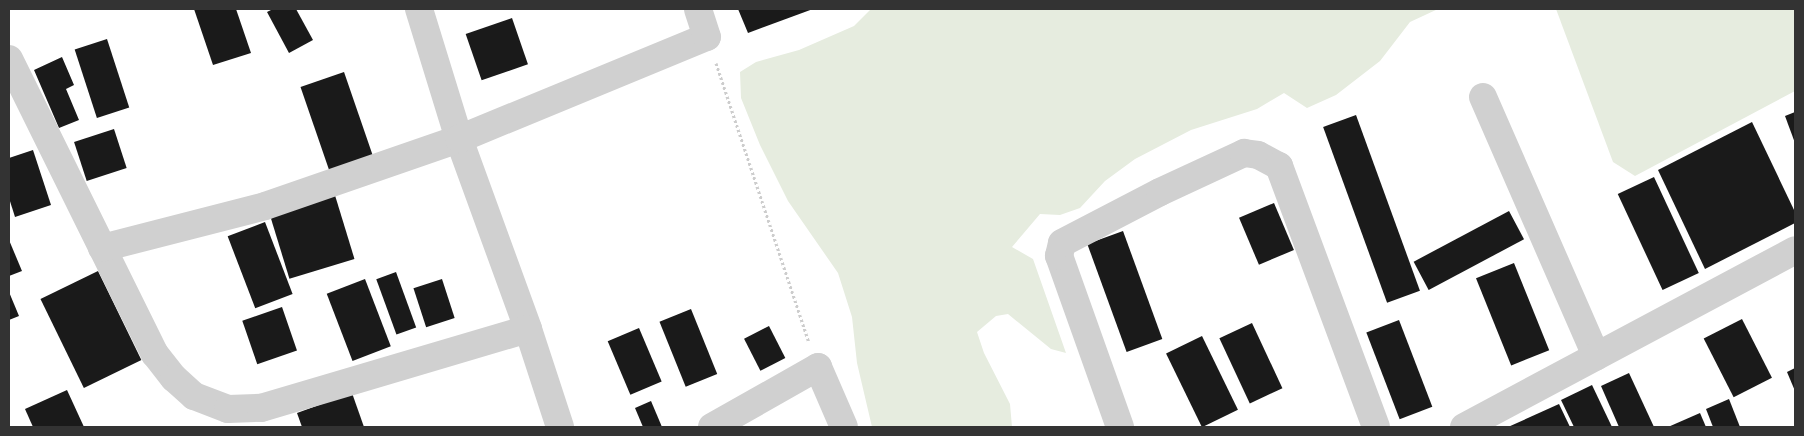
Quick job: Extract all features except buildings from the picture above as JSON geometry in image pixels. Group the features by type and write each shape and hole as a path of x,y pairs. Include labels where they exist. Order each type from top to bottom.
{"street":[{"path":"419,9 459,139 528,329 560,427"},
{"path":"102,248 265,206 459,139 706,37 698,9"},
{"path":"9,59 155,354 194,396 228,409 261,408 528,329"},
{"path":"1483,97 1596,356"},
{"path":"1120,427 1059,256 1062,243 1143,200 1244,153 1258,155 1279,166 1376,427"},
{"path":"1464,427 1795,250"},
{"path":"712,427 818,367 844,427"}],"path":[{"path":"706,37 818,367"}],"shaded area":[{"path":"871,9 1438,9 1410,22 1380,61 1336,95 1307,108 1284,93 1257,109 1191,130 1135,159 1105,181 1080,208 1060,215 1040,214 1012,247 1033,259 1066,353 1051,349 1008,314 996,316 977,332 984,353 1010,404 1012,427 872,427 857,363 852,317 838,273 788,201 760,145 741,98 740,72 756,62 799,50 854,26"},
{"path":"1556,9 1795,9 1795,91 1635,176 1613,162"}]}
